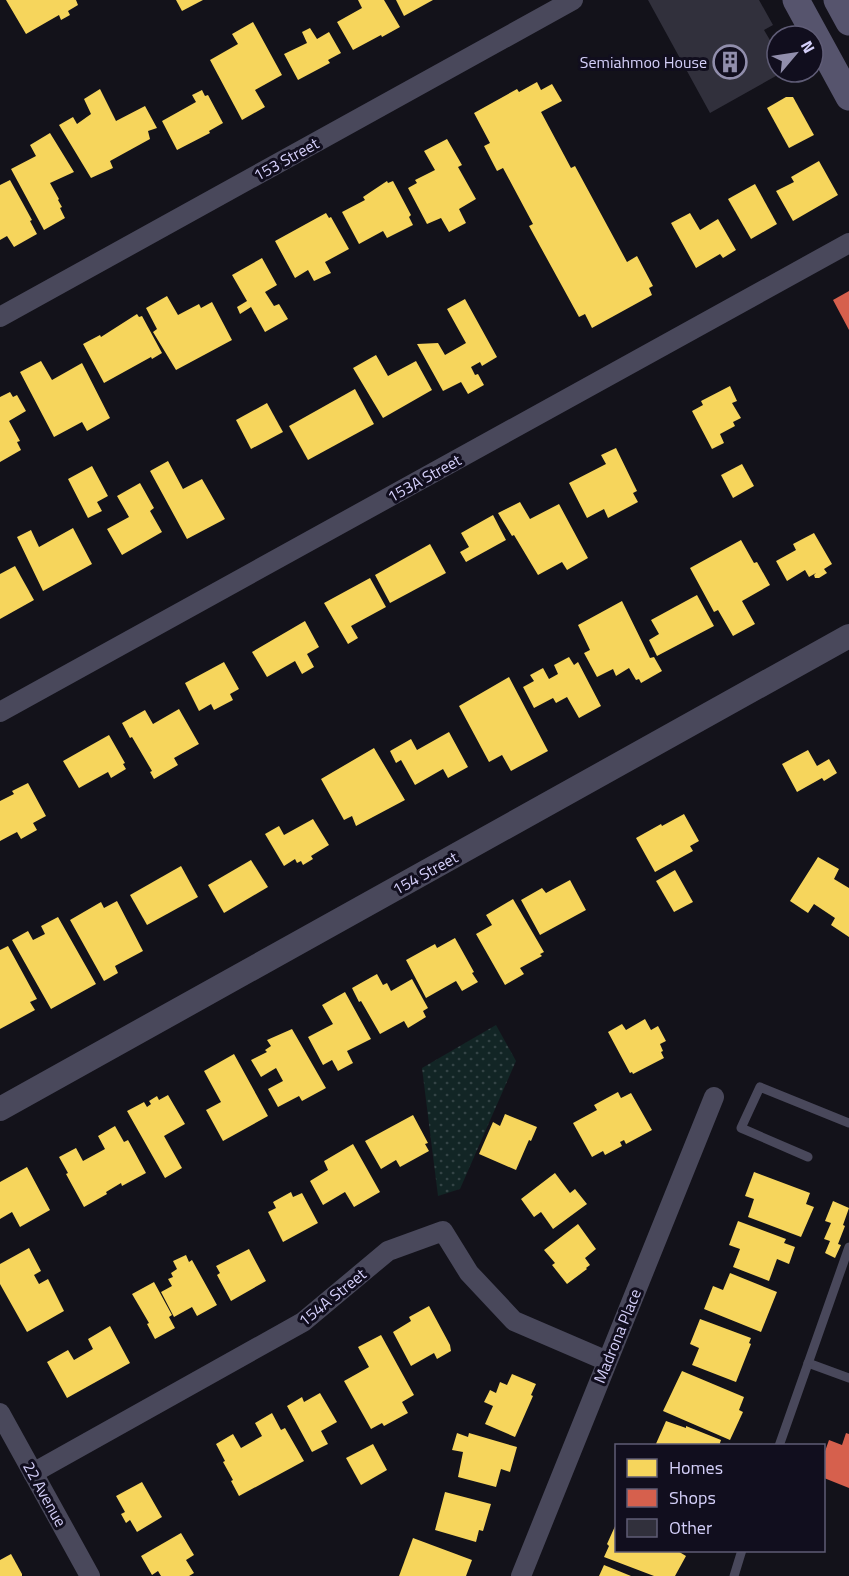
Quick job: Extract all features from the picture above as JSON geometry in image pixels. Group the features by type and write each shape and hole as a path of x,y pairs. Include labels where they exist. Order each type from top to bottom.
{"main road":[{"path":"798,0 841,45 849,58"},
{"path":"798,0 849,97"},
{"path":"837,0 849,22"}],"street":[{"name":"153 Street","path":"0,317 573,0"},
{"name":"153A Street","path":"0,712 849,243"},
{"name":"154 Street","path":"0,1109 848,641"},
{"name":"Madrona Place","path":"521,1576 714,1097"},
{"name":"154A Street","path":"33,1473 303,1323 388,1251 443,1231 469,1274 514,1321 608,1360"},
{"name":"22 Avenue","path":"0,1413 90,1576"}],"lane":[{"path":"808,1157 741,1128 760,1087 849,1123"},
{"path":"780,1444 849,1247"},
{"path":"808,1363 849,1378"},
{"path":"734,1576 742,1552"}],"green space":[{"path":"496,1025 516,1061 460,1189 438,1196 422,1068"}],"building: Homes":[{"path":"6,0 76,0 78,5 68,11 70,15 61,20 59,15 26,34"},
{"path":"176,0 203,0 182,11"},
{"path":"358,0 384,0 400,27 353,50 337,22 362,8"},
{"path":"396,0 433,0 404,16"},
{"path":"253,22 282,75 255,90 265,107 242,120 210,60 238,44 232,34"},
{"path":"310,28 317,39 329,32 341,53 328,60 330,63 298,80 284,54 307,43 302,32"},
{"path":"537,82 541,90 552,84 562,101 541,112 571,168 575,166 627,262 637,256 653,286 649,288 652,295 592,328 585,314 579,317 529,226 533,224 503,168 497,171 484,146 490,143 474,113 517,89 519,92"},
{"path":"100,89 116,121 145,106 157,128 148,131 150,139 110,161 113,168 91,178 59,125 73,117 77,124 91,114 84,99"},
{"path":"202,90 205,96 208,95 223,123 209,131 210,133 177,150 162,121 196,102 192,95"},
{"path":"786,97 793,97 814,135 789,148 767,108"},
{"path":"50,133 74,172 50,183 59,199 65,218 44,230 11,169 36,156 30,145"},
{"path":"447,139 462,165 458,167 476,199 459,209 466,223 449,232 441,218 427,224 408,188 417,183 415,180 435,170 424,151"},
{"path":"819,161 838,195 793,221 776,191 794,182 791,177"},
{"path":"10,180 37,234 14,247 7,236 0,240 0,185"},
{"path":"387,181 388,183 393,181 411,215 409,217 413,225 387,238 383,231 359,244 342,212 365,200 363,197"},
{"path":"755,184 777,224 751,239 728,199"},
{"path":"326,213 329,218 331,217 349,249 325,262 331,273 314,281 308,270 295,278 275,241"},
{"path":"690,213 700,230 718,219 736,250 723,258 720,254 696,268 671,223"},
{"path":"262,258 277,285 265,292 274,306 279,304 288,319 265,332 251,307 240,314 237,307 247,301 232,275"},
{"path":"167,296 178,315 199,304 201,308 212,302 232,340 176,370 153,332 157,329 146,308"},
{"path":"465,299 497,357 482,366 480,362 471,367 484,385 468,394 461,382 443,391 417,344 438,343 445,355 466,343 447,309"},
{"path":"137,314 139,317 142,316 162,353 104,383 83,344 100,335 101,337"},
{"path":"376,355 388,376 416,361 432,390 383,418 353,368"},
{"path":"41,361 52,380 82,363 110,418 87,431 82,422 54,437 20,372"},
{"path":"730,386 737,401 732,403 741,418 733,422 735,426 720,434 724,443 712,449 692,411 703,405 701,401"},
{"path":"355,389 374,424 308,460 289,426"},
{"path":"10,392 13,397 17,395 26,411 9,421 20,441 17,442 21,450 0,462 0,397"},
{"path":"267,403 283,432 251,449 236,420"},
{"path":"616,448 637,491 633,493 638,502 608,518 604,509 587,518 569,483 606,464 601,455"},
{"path":"168,461 183,489 202,479 225,519 187,539 150,471"},
{"path":"742,464 754,486 733,498 721,475"},
{"path":"92,466 108,496 97,502 102,511 88,518 68,479"},
{"path":"140,483 154,508 150,511 162,532 122,555 107,529 129,517 117,496"},
{"path":"520,502 530,519 559,504 588,558 567,570 562,562 538,575 498,513"},
{"path":"493,515 506,540 466,562 460,552 469,547 461,533"},
{"path":"73,528 92,564 43,591 17,537 31,530 39,547"},
{"path":"814,533 832,564 824,569 827,573 815,578 816,573 809,577 805,570 787,581 776,561 796,550 793,544"},
{"path":"741,540 770,585 742,601 755,624 733,636 718,610 714,612 690,568"},
{"path":"430,544 446,573 390,603 375,575"},
{"path":"15,566 34,600 0,619 0,574"},
{"path":"370,578 386,607 351,626 358,638 348,644 324,603"},
{"path":"697,595 714,626 657,656 649,640 659,634 651,620"},
{"path":"622,601 650,658 654,657 662,671 641,683 639,679 636,680 629,668 616,676 613,669 597,677 584,653 590,650 578,625"},
{"path":"305,621 319,647 307,654 314,667 302,674 295,661 267,677 252,652"},
{"path":"569,657 574,665 578,662 601,706 579,718 567,697 556,703 553,698 534,708 523,687 534,681 530,675 543,668 549,679 558,674 554,665"},
{"path":"224,662 239,689 230,694 233,700 214,710 211,704 199,711 185,683"},
{"path":"509,677 548,751 511,771 502,755 489,762 459,706"},
{"path":"179,709 199,744 174,758 178,765 154,779 150,772 152,771 122,723 145,710 153,724"},
{"path":"449,732 468,767 448,778 443,769 415,785 401,760 396,763 390,751 411,739 417,750"},
{"path":"109,735 126,769 111,778 108,772 79,788 63,761"},
{"path":"374,748 405,800 356,826 352,816 344,820 321,779"},
{"path":"808,750 817,766 829,759 837,773 824,781 822,778 797,792 782,764"},
{"path":"28,783 46,816 33,823 37,830 21,839 17,832 0,841 0,801 14,794 12,791"},
{"path":"684,814 699,841 690,846 693,851 655,872 636,838"},
{"path":"313,819 329,845 311,856 313,859 303,865 301,861 297,863 295,859 284,866 265,834 279,826 284,835"},
{"path":"818,857 839,869 834,879 849,888 849,937 831,925 835,918 814,904 808,913 790,901"},
{"path":"251,860 268,887 224,913 208,885"},
{"path":"181,866 198,897 147,925 130,895"},
{"path":"675,870 693,902 674,912 656,881"},
{"path":"570,880 586,910 540,935 521,900 542,888 546,893"},
{"path":"513,899 544,952 540,954 542,956 520,968 524,974 505,985 476,934 492,925 486,915"},
{"path":"117,901 143,951 115,966 118,973 104,981 70,920 101,902 104,908"},
{"path":"58,917 96,984 51,1009 12,940 28,931 33,940 45,934 41,926"},
{"path":"455,938 478,982 462,991 456,981 426,998 406,960 435,944 437,948"},
{"path":"8,946 37,999 30,1002 35,1010 0,1029 0,950"},
{"path":"377,974 383,985 387,983 391,991 412,979 428,1008 423,1011 426,1017 408,1028 404,1021 380,1034 352,988"},
{"path":"345,992 371,1039 347,1051 353,1063 338,1071 332,1060 323,1065 308,1037 333,1024 322,1005"},
{"path":"645,1019 651,1030 658,1026 666,1041 660,1044 664,1058 633,1074 630,1073 608,1032 622,1024 626,1030"},
{"path":"292,1029 326,1088 302,1101 299,1096 278,1107 268,1089 283,1081 276,1068 261,1077 251,1060 267,1052 265,1050 271,1046 267,1040"},
{"path":"234,1054 268,1116 223,1141 206,1110 221,1102 204,1071"},
{"path":"618,1092 621,1098 631,1093 652,1130 626,1144 624,1140 620,1142 622,1146 605,1155 603,1151 592,1157 573,1123 597,1110 594,1105"},
{"path":"168,1095 185,1124 164,1136 182,1168 165,1178 127,1111 144,1102 147,1107 151,1104 149,1101 157,1096 159,1100"},
{"path":"505,1114 537,1127 516,1170 479,1154 493,1122 500,1126"},
{"path":"413,1115 428,1143 425,1144 429,1151 400,1167 396,1160 381,1169 365,1141"},
{"path":"115,1126 124,1142 128,1140 146,1173 122,1186 121,1183 84,1207 59,1157 76,1148 83,1161 105,1149 98,1136"},
{"path":"353,1144 380,1192 354,1207 345,1192 323,1205 310,1181 328,1170 324,1161"},
{"path":"27,1167 50,1210 20,1227 12,1212 0,1219 0,1182"},
{"path":"754,1172 810,1193 806,1204 814,1207 801,1237 748,1217 754,1199 745,1196"},
{"path":"555,1173 570,1193 575,1189 587,1204 553,1229 541,1212 534,1217 521,1199"},
{"path":"291,1192 293,1197 302,1193 318,1223 283,1242 268,1212 276,1208 273,1202"},
{"path":"833,1201 849,1208 838,1244 841,1245 835,1258 825,1253 830,1241 824,1239 831,1223 825,1221"},
{"path":"738,1221 786,1239 784,1243 795,1247 789,1264 777,1259 769,1281 733,1267 740,1249 729,1245"},
{"path":"578,1224 596,1249 585,1258 590,1265 587,1269 567,1284 552,1265 555,1263 544,1250"},
{"path":"29,1248 41,1271 34,1275 39,1284 48,1279 64,1311 27,1332 0,1284 0,1264"},
{"path":"249,1249 266,1281 231,1301 217,1275 220,1273 216,1266"},
{"path":"186,1255 189,1262 192,1260 217,1305 197,1316 192,1307 174,1317 161,1292 172,1286 168,1279 173,1277 171,1273 177,1269 173,1261"},
{"path":"730,1273 777,1292 761,1332 704,1309 713,1286 723,1290"},
{"path":"154,1282 172,1315 169,1317 175,1328 155,1339 147,1324 149,1323 132,1294"},
{"path":"429,1306 451,1351 437,1359 434,1353 411,1366 393,1332 411,1321 409,1317"},
{"path":"700,1319 751,1338 749,1343 751,1344 736,1382 692,1365 699,1348 690,1344"},
{"path":"110,1326 130,1363 67,1398 47,1362 68,1350 74,1360 93,1349 88,1339"},
{"path":"381,1335 414,1395 402,1402 408,1413 384,1426 382,1423 371,1429 344,1381 369,1367 358,1347"},
{"path":"682,1371 744,1397 739,1410 743,1412 730,1440 663,1411"},
{"path":"512,1374 536,1384 515,1437 485,1424 493,1406 484,1402 490,1390 496,1393 500,1382 507,1385"},
{"path":"320,1393 337,1422 321,1431 328,1444 312,1452 287,1406 302,1397 304,1402"},
{"path":"272,1413 281,1430 285,1428 304,1461 239,1496 216,1444 233,1434 241,1448 262,1436 255,1423"},
{"path":"666,1421 686,1428 686,1426 721,1440 720,1444 656,1444"},
{"path":"457,1433 468,1437 469,1433 517,1447 510,1472 501,1469 496,1487 458,1477 463,1452 452,1450"},
{"path":"373,1444 387,1470 361,1485 346,1458"},
{"path":"142,1482 162,1517 137,1532 130,1520 126,1523 121,1514 125,1512 116,1496"},
{"path":"445,1492 491,1504 483,1531 479,1530 476,1542 435,1530"},
{"path":"615,1526 615,1552 679,1552 686,1556 675,1576 654,1576 604,1557 609,1546 607,1544"},
{"path":"181,1533 194,1555 186,1560 194,1573 189,1576 161,1576 158,1571 152,1575 141,1556"},
{"path":"413,1538 472,1560 466,1576 399,1576"},
{"path":"11,1554 22,1576 0,1576 0,1560"},
{"path":"604,1565 631,1576 599,1576"}],"building: Shops":[{"path":"849,291 849,330 833,300"},
{"path":"846,1433 849,1434 849,1488 825,1478 825,1451 829,1440 842,1445"}],"building: Other":[{"name":"Semiahmoo House","path":"648,0 759,0 772,24 765,24 764,30 765,82 710,113"}],"place":[{"name":"Semiahmoo House","path":"730,62"}]}
